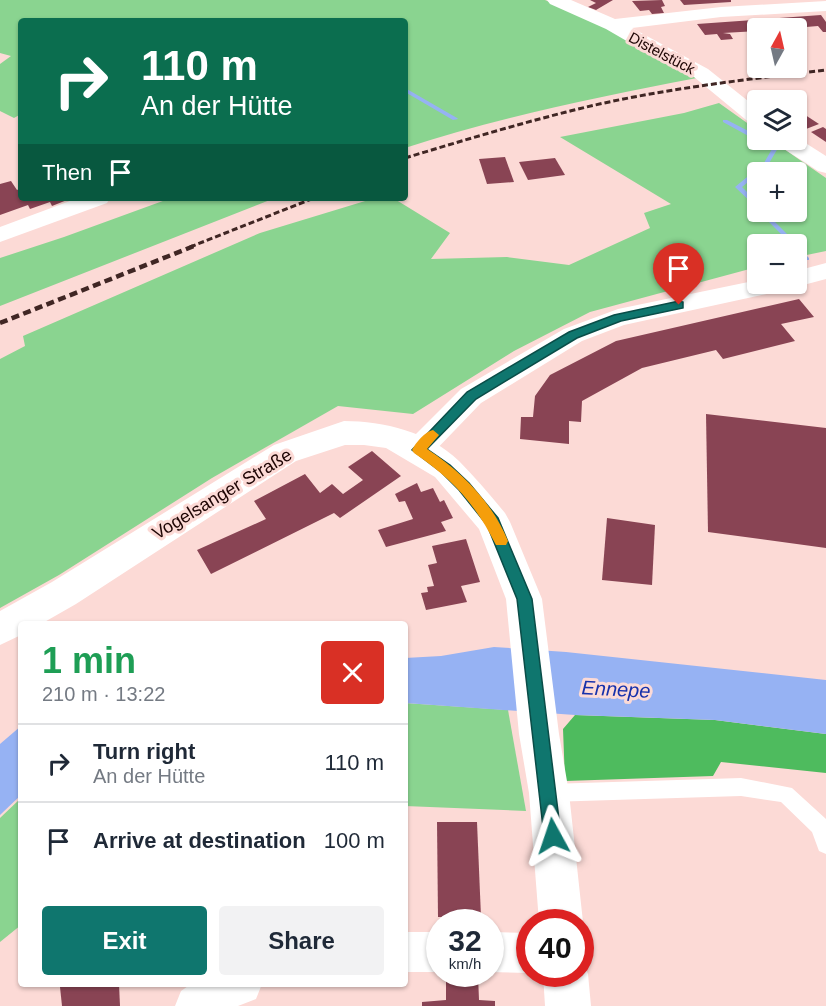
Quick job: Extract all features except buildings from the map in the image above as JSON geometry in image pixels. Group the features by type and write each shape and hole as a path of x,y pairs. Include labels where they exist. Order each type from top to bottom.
{"street":[{"name":"Distelstück","path":"556,0 613,25 666,57 701,73 747,111"},
{"path":"613,25 721,12 826,6"},
{"path":"801,150 826,166"},
{"path":"0,235 91,201"},
{"path":"807,276 826,271"},
{"path":"418,450 471,396 573,335 618,318 747,290"},
{"name":"Vogelsanger Straße","path":"0,629 64,593 285,453 344,433 392,437 418,450 446,468 493,522 524,599 530,632 539,734 549,793 560,909"},
{"path":"408,952 426,952"},
{"path":"196,1006 207,998 234,987"},
{"path":"566,987 568,1006"}],"lane":[{"path":"549,793 741,787 785,794 820,826 826,844"}],"green space":[{"path":"0,0 545,0 607,28 697,78 550,108 408,147 408,18 18,18 18,116 14,118 0,111 0,64 11,56 0,53"},
{"path":"719,103 747,123 747,150 785,150 803,162 747,162 747,222 807,222 807,165 826,178 826,251 807,255 807,234 747,234 747,270 590,312 514,351 413,414 338,406 212,478 59,575 0,608 0,359 25,346 23,336 260,233 365,201 398,201 450,233 431,259 507,257 569,265 650,228 644,213 671,204 560,137 684,113"},
{"path":"163,201 267,201 0,306 0,258"},
{"path":"408,703 508,710 526,811 408,806"},
{"path":"575,715 715,720 826,734 826,773 721,762 713,776 565,781 563,729"},
{"path":"18,801 18,927 0,942 0,818"}],"water":[{"name":"Ennepe","path":"494,647 566,652 826,680 826,734 715,720 575,715 408,703 408,658 441,656"},
{"path":"18,729 18,798 0,815 0,744"}],"waterway":[{"path":"408,92 455,119"},
{"path":"725,121 747,133"},
{"path":"767,162 774,150"},
{"path":"747,180 738,187 747,196"},
{"path":"772,222 784,234"}],"railway":[{"path":"408,157 523,123 624,99 710,84 826,70"},
{"path":"190,247 306,201"},
{"path":"0,323 194,246"}],"slow traffic":[{"path":"433,435 418,450 446,468 464,486 493,522 501,541"}],"route":[{"path":"553,836 549,793 539,734 530,632 524,599 493,522 446,468 418,450 471,396 573,335 618,318 679,305"}]}
